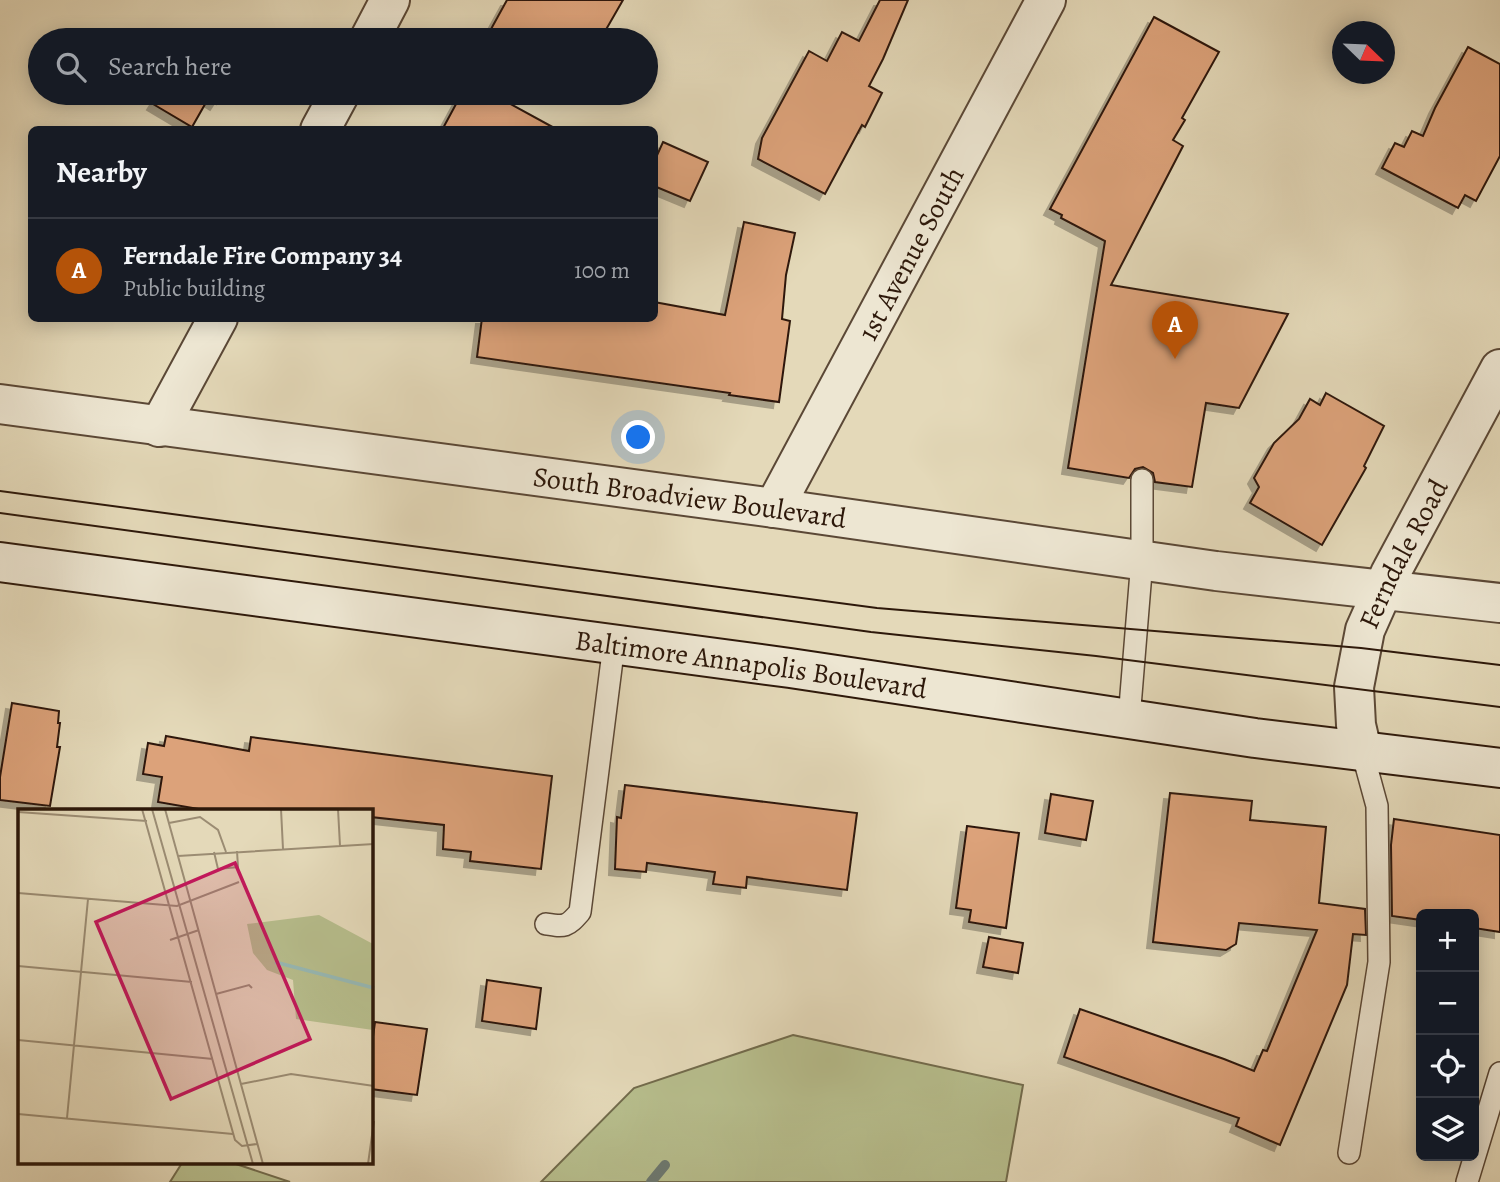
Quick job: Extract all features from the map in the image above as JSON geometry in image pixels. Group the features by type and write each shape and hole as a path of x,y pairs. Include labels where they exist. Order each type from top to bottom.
{"street":[{"path":"375,28 390,0"},
{"name":"1st Avenue South","path":"775,508 1046,0"},
{"path":"322,126 334,105"},
{"path":"159,426 216,322"},
{"name":"Ferndale Road","path":"1362,751 1356,725 1354,687 1365,630 1382,589 1500,369"},
{"name":"South Broadview Boulevard","path":"0,404 775,508 1142,561 1500,603"},
{"name":"Baltimore Annapolis Boulevard","path":"0,562 614,644 1255,738 1500,768"}],"lane":[{"path":"1129,719 1142,561 1142,480"},
{"path":"545,924 562,927 580,912 614,644"},
{"path":"1349,1153 1380,962 1377,806 1362,751"},
{"path":"1467,1182 1500,1073"}],"green space":[{"path":"793,1035 1023,1085 1006,1182 541,1182 634,1088"},
{"path":"181,1164 236,1164 290,1182 170,1182"}],"building":[{"path":"507,0 623,0 607,28 492,28"},
{"path":"880,0 908,0 869,86 882,93 825,194 758,159 762,138 809,51 827,61 842,32 859,41"},
{"path":"1154,17 1219,52 1182,118 1185,120 1173,140 1183,146 1111,285 1288,314 1239,408 1206,403 1192,487 1155,482 1153,473 1143,467 1135,469 1129,478 1068,468 1105,241 1061,218 1062,215 1050,209"},
{"path":"1468,47 1500,64 1500,156 1476,201 1465,195 1458,208 1382,168 1395,143 1404,147 1412,131 1423,136"},
{"path":"155,105 205,105 190,126"},
{"path":"456,105 512,105 551,126 444,126"},
{"path":"663,142 708,162 690,201 658,188 658,153"},
{"path":"744,222 795,233 786,275 782,319 790,321 779,402 477,357 481,322 658,322 658,303 725,315"},
{"path":"1326,393 1384,426 1364,466 1366,468 1322,545 1250,503 1259,487 1254,478 1274,443 1299,419 1310,399 1320,405"},
{"path":"12,703 59,711 57,747 60,747 50,806 0,800 0,777"},
{"path":"166,736 249,751 251,737 552,776 541,869 470,861 471,852 443,849 444,825 373,817 373,809 198,809 158,802 162,777 143,774 148,743 164,746"},
{"path":"625,785 857,813 847,890 747,877 746,888 713,884 715,872 647,863 646,872 615,869 617,817 621,818"},
{"path":"1170,793 1252,801 1250,820 1326,827 1319,903 1365,909 1366,935 1353,934 1347,985 1280,1145 1236,1126 1239,1118 1064,1057 1080,1009 1254,1071 1263,1050 1267,1051 1317,930 1239,923 1236,944 1226,950 1153,942"},
{"path":"1051,794 1093,801 1086,840 1045,833"},
{"path":"1394,819 1500,835 1500,932 1479,929 1479,909 1416,909 1416,919 1392,916 1391,845"},
{"path":"967,826 1019,833 1006,928 969,922 971,910 956,908"},
{"path":"989,937 1023,943 1018,973 983,967"},
{"path":"487,980 541,988 536,1029 482,1021"},
{"path":"375,1022 427,1029 417,1095 373,1089"}],"waterway":[{"path":"651,1182 665,1165"}],"tram line":[{"path":"0,491 877,608 1361,648 1500,665"},
{"path":"0,513 871,632 1096,656 1500,707"}],"place":[{"name":"Ferndale Fire Company 34","path":"1175,359"}]}
